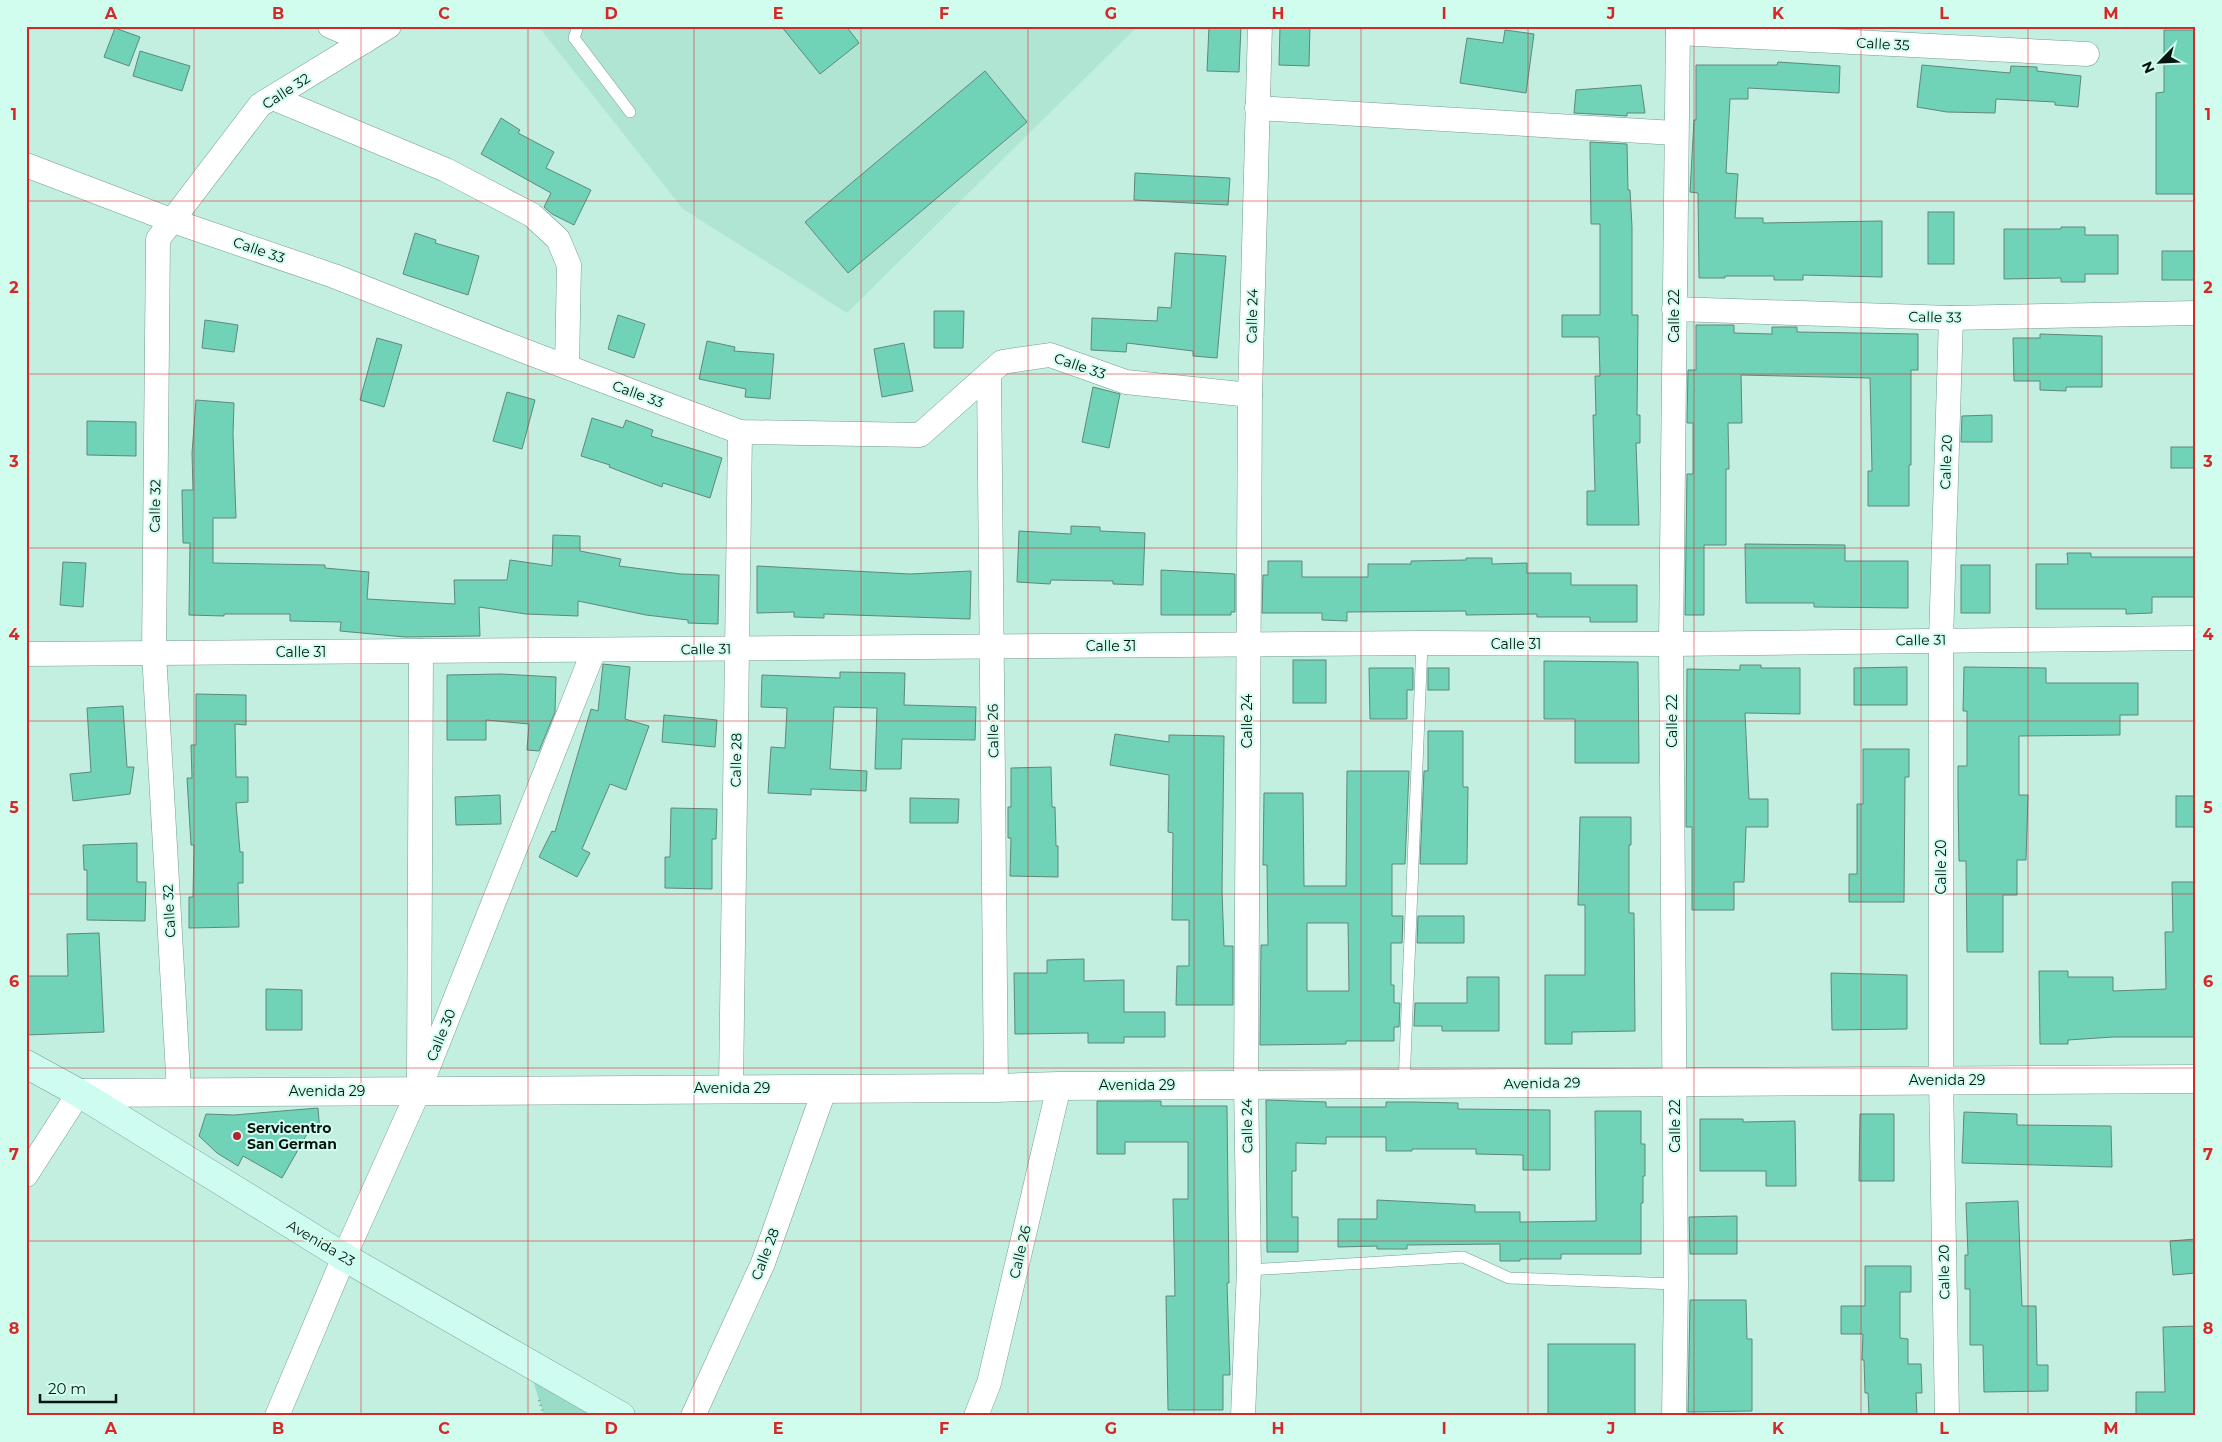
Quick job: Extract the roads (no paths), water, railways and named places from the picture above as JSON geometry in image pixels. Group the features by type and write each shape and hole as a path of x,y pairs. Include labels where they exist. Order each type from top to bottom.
{"main road":[{"name":"Avenida 23","path":"26,1064 79,1093 344,1257 621,1416"}],"street":[{"path":"330,26 365,41"},
{"name":"Calle 32","path":"179,1092 154,653 158,239 260,105 389,26"},
{"name":"Calle 24","path":"1244,1416 1249,1270 1246,1085 1247,645 1250,395 1260,26"},
{"name":"Calle 35","path":"1678,30 2087,54"},
{"name":"Calle 22","path":"1674,1416 1676,1284 1671,644 1678,30"},
{"path":"273,98 446,170 532,215 558,239 569,265 567,368"},
{"path":"1257,108 1676,133"},
{"name":"Calle 33","path":"26,165 173,221 334,276 567,368 740,432 920,435 1002,362 1050,355 1126,382 1250,395"},
{"name":"Calle 33","path":"1674,309 1951,318 2196,313"},
{"name":"Calle 20","path":"1947,1416 1941,1080 1941,640 1951,318"},
{"name":"Calle 26","path":"989,374 996,1088"},
{"name":"Calle 28","path":"731,1088 740,432"},
{"name":"Calle 31","path":"26,654 1422,643 1671,644 2196,638"},
{"name":"Calle 30","path":"277,1416 344,1257 419,1090 594,650"},
{"path":"419,1090 421,651"},
{"name":"Avenida 29","path":"79,1093 2196,1078"},
{"name":"Calle 26","path":"976,1416 989,1383 1059,1086"},
{"name":"Calle 28","path":"693,1416 763,1263 825,1088"},
{"path":"26,1175 79,1093"}],"lane":[{"path":"578,26 574,38 630,112"},
{"path":"1404,1084 1422,643"},
{"path":"1249,1270 1463,1257 1509,1278 1676,1284"}],"place":[{"name":"Servicentro San German","path":"237,1136"}]}
